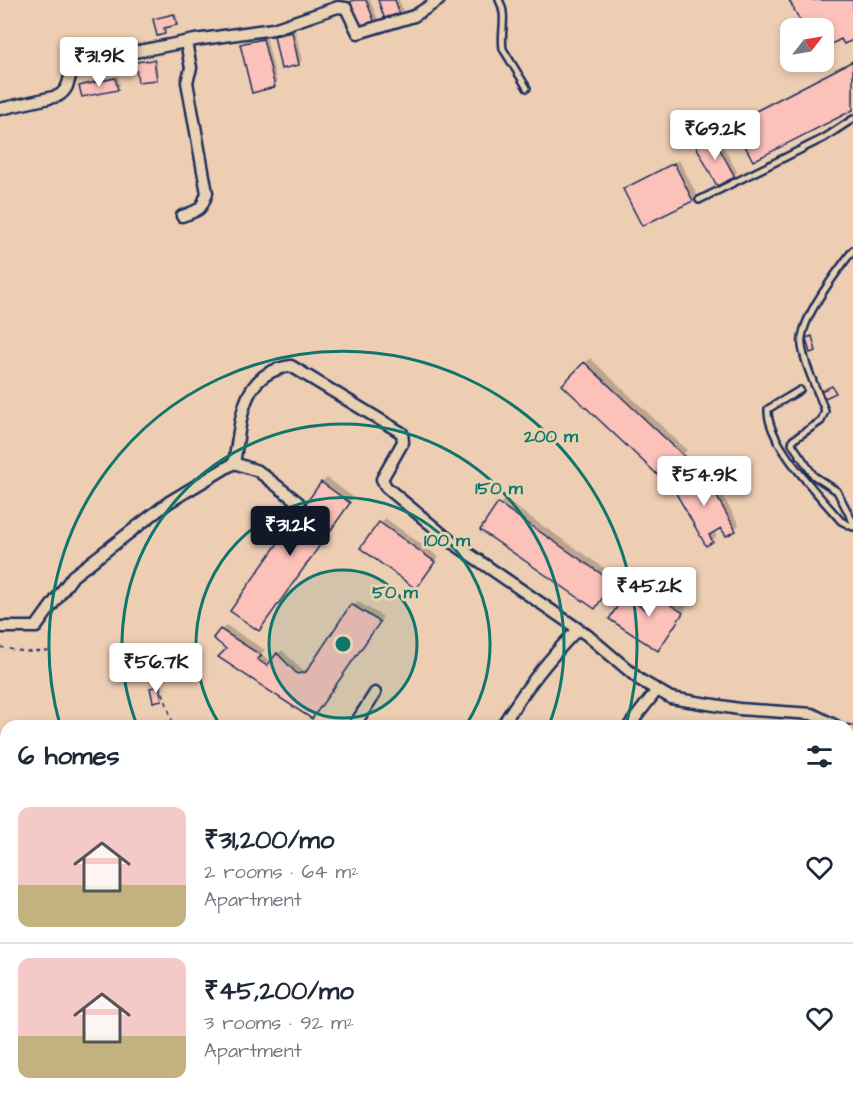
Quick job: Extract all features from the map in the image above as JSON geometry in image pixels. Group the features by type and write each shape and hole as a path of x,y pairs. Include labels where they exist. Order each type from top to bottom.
{"street":[{"path":"0,109 58,96 65,91 71,69 77,64 186,42 273,29 338,7 346,8 358,33 414,16 439,0"},
{"path":"182,216 197,212 202,207 207,193 187,82 191,60 186,42"},
{"path":"0,627 36,627 73,576 169,502 234,463 247,397 261,376 278,368 291,366 402,433 403,442 382,479 386,487 453,543 578,629 640,680 671,698 739,710 812,714 824,720"},
{"path":"234,463 258,471 299,503"},
{"path":"506,720 538,673 578,629"},
{"path":"634,720 657,690"},
{"path":"358,720 375,693"}],"lane":[{"path":"499,0 504,13 503,49 527,88"},
{"path":"699,200 824,138 853,118"},
{"path":"853,250 821,295 804,329 801,339 804,355 825,411 821,421 793,440 792,444 814,476 837,491 853,522"},
{"path":"800,390 768,409 768,418 781,448 841,521 853,527"}],"path":[{"path":"0,647 24,652 50,651"},
{"path":"160,684 172,720"}],"building":[{"path":"366,0 375,23 359,29 349,2"},
{"path":"378,0 395,0 400,15 385,20"},
{"path":"789,0 853,0 853,40 844,44 841,39 834,43 834,18 799,18"},
{"path":"174,14 177,25 164,28 165,34 157,36 153,19"},
{"path":"292,32 299,65 281,69 274,36"},
{"path":"263,39 275,87 252,93 240,44"},
{"path":"154,60 157,80 138,82 135,62"},
{"path":"853,61 853,110 753,161 733,123"},
{"path":"115,78 118,90 82,97 79,86"},
{"path":"712,135 735,177 717,186 695,144"},
{"path":"674,163 693,201 642,226 623,189"},
{"path":"812,336 816,351 810,353 806,338"},
{"path":"584,362 684,456 662,479 562,385"},
{"path":"832,386 836,393 825,398 821,391"},
{"path":"701,468 736,531 726,536 721,528 709,535 713,542 706,546 673,488 681,483 685,488 693,483 689,475"},
{"path":"321,482 350,503 259,631 230,611"},
{"path":"498,503 613,582 595,609 480,530"},
{"path":"379,522 435,562 416,589 360,548"},
{"path":"662,585 678,595 671,605 683,613 658,651 609,619 624,596 646,610"},
{"path":"351,604 380,622 312,719 218,657 226,649 213,638 220,629 262,656 257,659 267,666 277,653 297,674 306,672"},
{"path":"159,686 162,700 153,702 150,688"}]}
